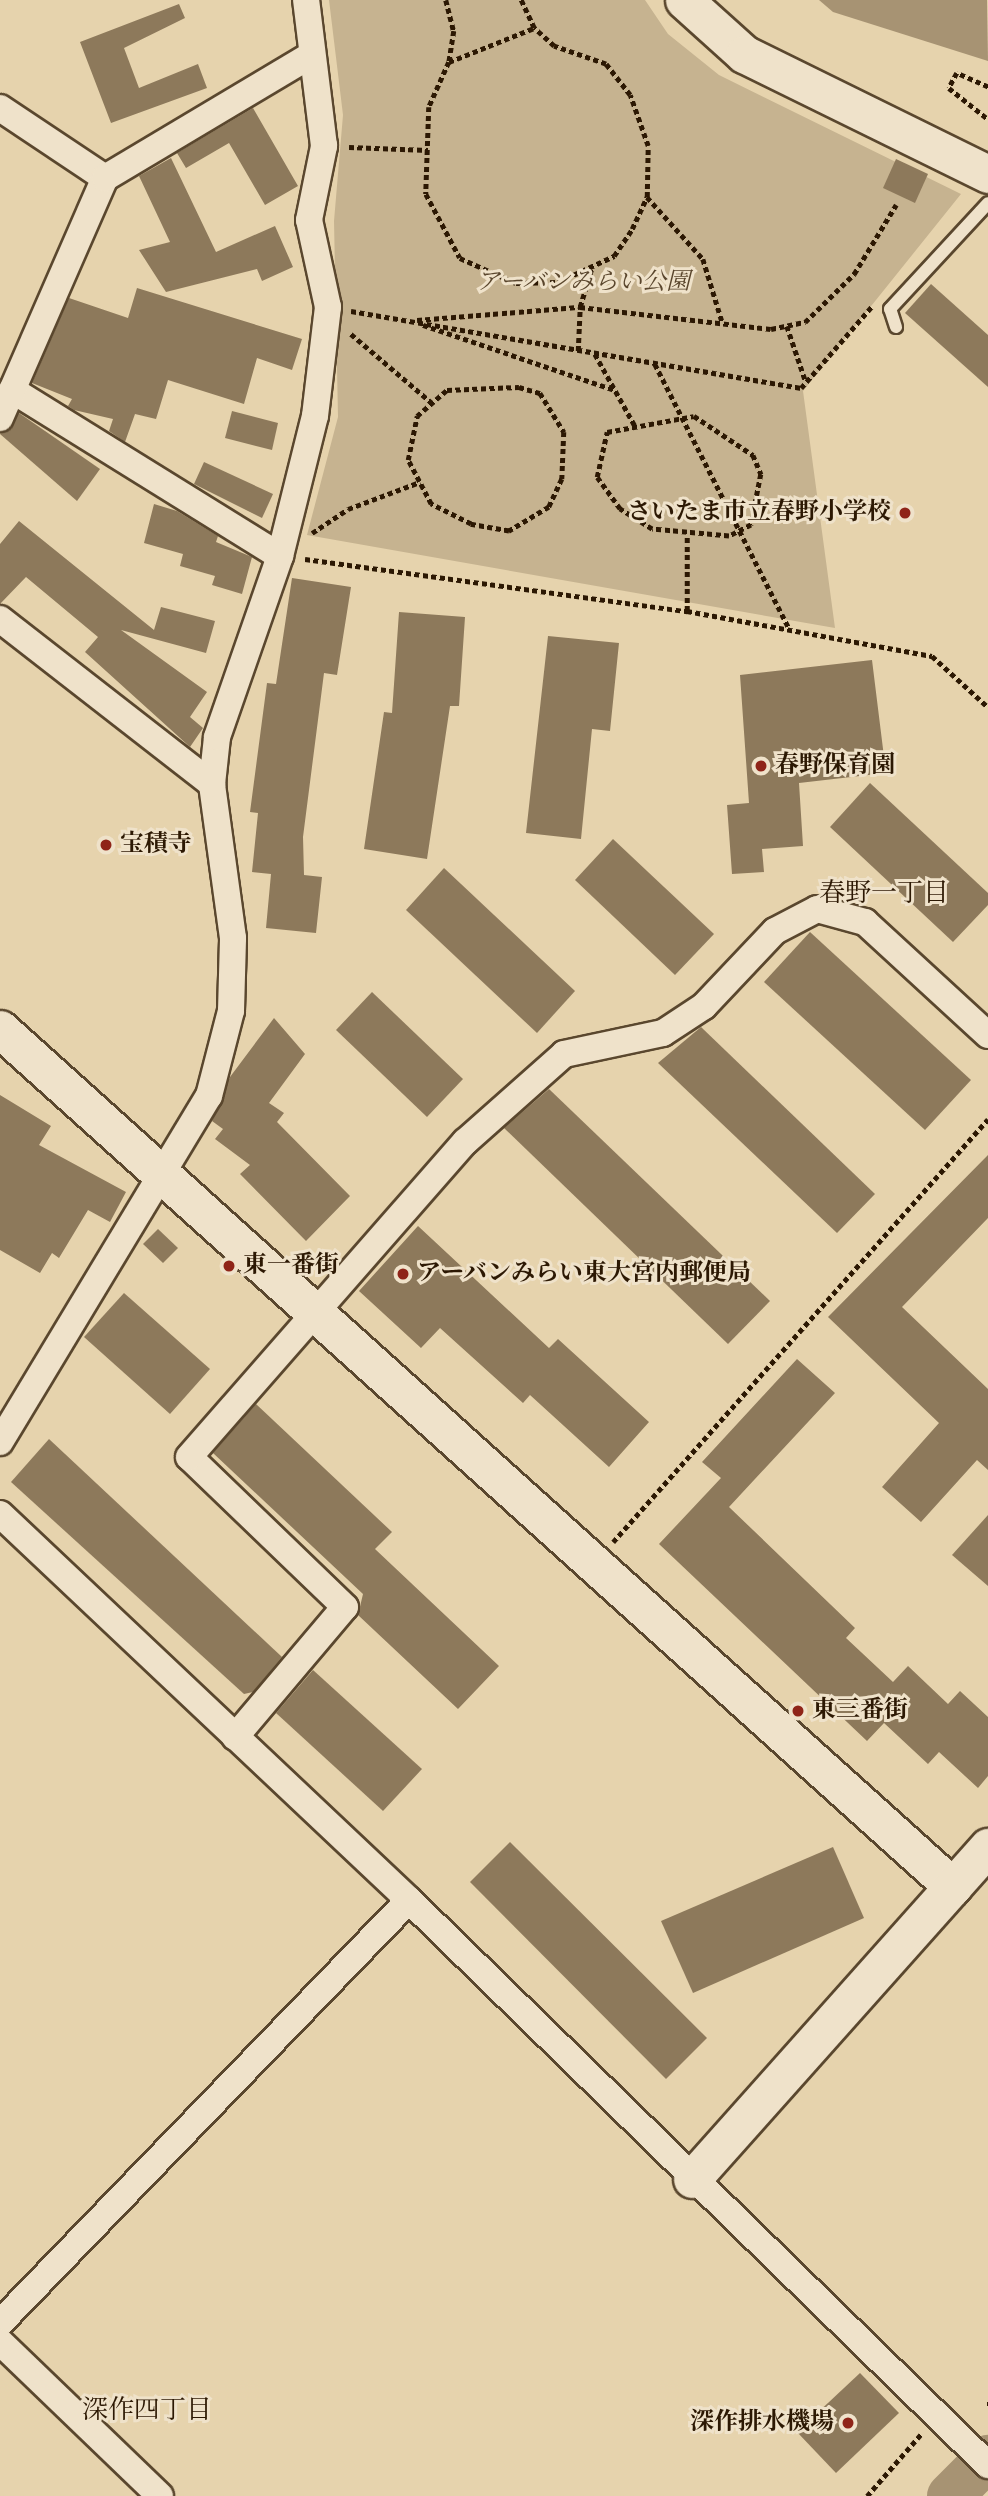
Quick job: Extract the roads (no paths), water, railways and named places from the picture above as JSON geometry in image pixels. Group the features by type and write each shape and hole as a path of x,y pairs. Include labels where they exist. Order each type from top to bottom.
{"street":[{"path":"0,1442 159,1172 209,1096 231,1011 233,938 212,784 217,737 279,556 315,416 328,307 309,220 324,146 306,0"},
{"path":"684,0 713,33 789,79 988,174"},
{"path":"0,418 105,178 311,55"},
{"path":"0,108 105,178"},
{"path":"12,390 279,556"},
{"path":"0,618 212,784"},
{"path":"235,1737 345,1607 189,1457 465,1142 564,1054 663,1032 704,1006 797,916 817,909 865,922 988,1035"},
{"path":"2,1037 159,1172 953,1887"},
{"path":"0,1514 409,1900 988,2465"},
{"path":"692,2179 988,1847"},
{"path":"0,2323 409,1900"},
{"path":"0,2342 160,2496"}],"lane":[{"path":"896,327 890,309 988,203"}],"waterway":[{"path":"950,2496 988,2458"}],"place":[{"name":"さいたま市立春野小学校","path":"905,513"},
{"name":"春野保育園","path":"761,766"},
{"name":"宝積寺","path":"106,845"},
{"name":"東一番街","path":"229,1266"},
{"name":"アーバンみらい東大宮内郵便局","path":"403,1274"},
{"name":"東三番街","path":"798,1711"},
{"name":"深作排水機場","path":"848,2423"}],"district":[{"name":"春野一丁目","path":"884,894"},
{"name":"深作四丁目","path":"147,2411"}],"park label":[{"name":"アーバンみらい公園","path":"583,283"}]}
